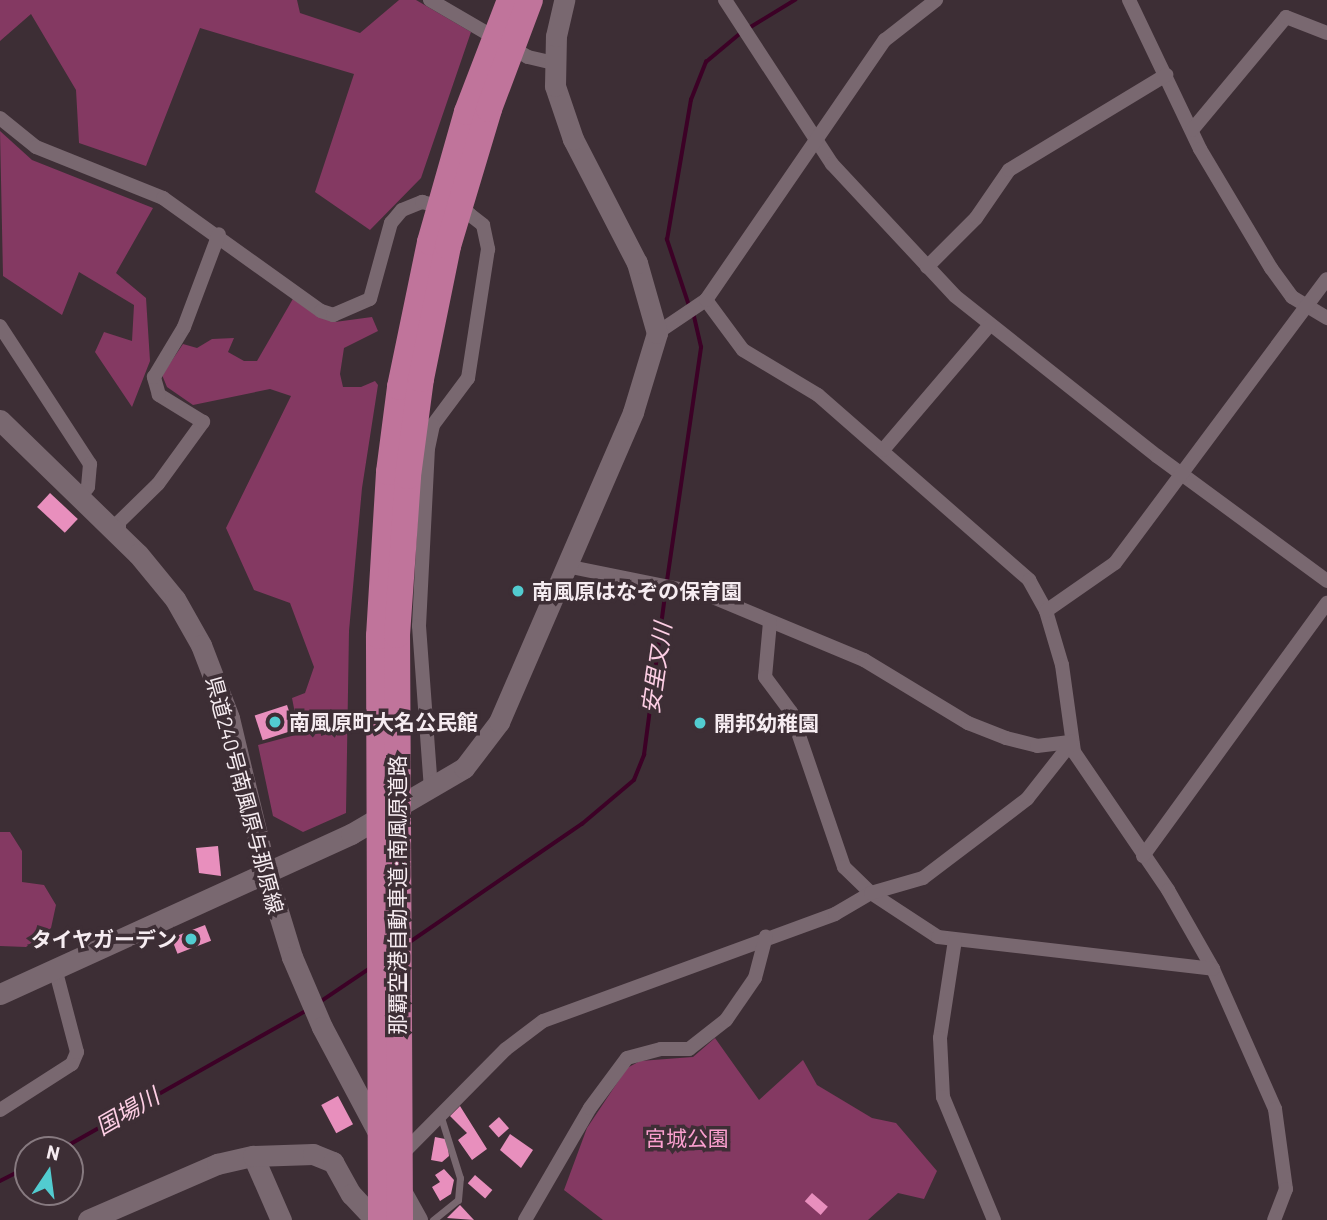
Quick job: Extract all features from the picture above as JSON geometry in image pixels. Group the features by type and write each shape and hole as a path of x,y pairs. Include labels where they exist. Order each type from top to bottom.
{"highway":[{"name":"那覇空港自動車道;南風原道路","path":"368,1217 360,719 373,508 389,472 467,112 510,0"},
{"name":"那覇空港自動車道;南風原道路","path":"439,244 530,0"},
{"name":"那覇空港自動車道;南風原道路","path":"400,1220 396,759 410,383"},
{"path":"396,759 408,794 413,853 417,1220"}],"street":[{"path":"430,0 528,57 553,63"},
{"path":"0,994 56,972 351,834 464,768 499,722 633,412 657,333 637,263 573,139 555,86 553,63 564,0"},
{"path":"725,0 815,142 927,267 989,326 1327,581"},
{"path":"657,333 706,300 894,29 936,0"},
{"path":"1129,0 1192,130 1271,268 1303,307 1327,318"},
{"path":"1192,130 1286,17 1327,33"},
{"path":"927,267 976,218 1009,170 1166,75"},
{"path":"0,118 36,148 163,198 219,234 321,311 333,315 370,299 391,223 402,210 422,202 469,214 483,225 488,248 468,378 433,425 428,448 419,626 431,789"},
{"path":"119,535 119,522 158,484 203,422 159,395 154,377 184,327 219,234"},
{"path":"1046,611 1115,562 1183,474 1303,307 1327,279"},
{"path":"706,300 743,350 818,395 1029,580 1046,611 1062,665 1074,752 1213,969 1275,1109 1286,1189 1274,1220"},
{"path":"0,326 90,464 88,486 81,496"},
{"path":"883,450 989,326"},
{"name":"県道240号南風原与那原線","path":"0,420 119,535 175,599 201,645 229,718 266,872 310,998 322,1027 378,1132 391,1168 417,1220"},
{"path":"565,566 708,595 864,660 968,723 1006,738 1037,746 1072,742"},
{"path":"1143,856 1327,603"},
{"path":"770,622 765,677 791,712 845,867 871,893 938,937 1213,969"},
{"path":"368,1217 391,1168 440,1113 506,1049 543,1021 766,936 835,914 871,893 923,878 1027,799 1072,742"},
{"path":"525,1220 590,1108 628,1058 689,1049 726,1020 755,978 766,936"},
{"path":"955,940 940,1038 943,1097 994,1220"},
{"path":"0,1110 72,1064 77,1052 56,972"},
{"path":"88,1220 185,1175 253,1156 323,1156 342,1172 368,1217"},
{"path":"253,1156 281,1220"}],"lane":[{"path":"433,1220 458,1199 460,1178 440,1113"}],"green space":[{"path":"0,0 297,0 300,13 360,33 399,0 416,0 471,32 421,178 370,230 315,192 354,74 200,28 146,166 79,143 76,90 31,14 0,41"},
{"path":"0,131 32,160 153,208 116,273 146,298 150,361 132,407 95,352 104,332 132,341 134,305 79,272 62,315 3,276"},
{"path":"294,297 335,322 372,317 378,331 344,348 340,374 343,387 361,387 375,381 378,385 362,488 349,631 346,813 303,832 273,816 258,745 299,734 292,698 305,693 314,667 290,603 254,590 226,528 291,396 270,389 193,405 167,387 162,375 183,344 197,348 212,339 234,338 228,352 244,361 257,361"},
{"path":"0,832 10,832 22,851 22,882 44,885 56,905 51,928 26,947 0,946"},
{"name":"宮城公園","path":"715,1038 759,1100 803,1060 817,1085 872,1118 896,1123 937,1171 924,1199 898,1193 868,1220 603,1220 564,1190 587,1128 627,1068 640,1061 693,1057"}],"building":[{"path":"50,493 78,519 65,533 37,507"},
{"name":"南風原町大名公民館","path":"287,705 295,730 263,740 255,716"},
{"path":"218,846 221,876 199,873 196,848"},
{"name":"タイヤガーデン","path":"205,925 211,941 177,954 171,938"},
{"path":"338,1096 353,1124 336,1133 321,1105"},
{"path":"460,1106 487,1149 472,1160 458,1140 467,1133 450,1116"},
{"path":"499,1117 509,1128 499,1138 489,1126"},
{"path":"510,1134 533,1150 521,1168 500,1150"},
{"path":"435,1137 445,1139 448,1147 449,1156 442,1162 431,1160"},
{"path":"444,1169 454,1180 451,1194 440,1201 432,1187 440,1182 435,1175"},
{"path":"475,1175 492,1190 485,1198 468,1183"},
{"path":"812,1193 828,1207 821,1215 805,1201"},
{"path":"460,1205 474,1220 447,1218"}],"waterway":[{"name":"安里又川","path":"749,28 795,0"},
{"name":"安里又川","path":"689,306 667,240 691,100 706,62 742,32"},
{"name":"安里又川","path":"667,581 701,347 693,313"},
{"name":"安里又川","path":"410,942 582,824 634,780 644,755 666,589"},
{"name":"安里又川","path":"320,1002 369,969"},
{"name":"国場川","path":"84,1136 307,1010"},
{"name":"国場川","path":"0,1181 14,1174"}],"place":[{"name":"南風原はなぞの保育園","path":"518,591"},
{"name":"南風原町大名公民館","path":"275,722"},
{"name":"開邦幼稚園","path":"700,723"},
{"name":"タイヤガーデン","path":"191,939"}]}
